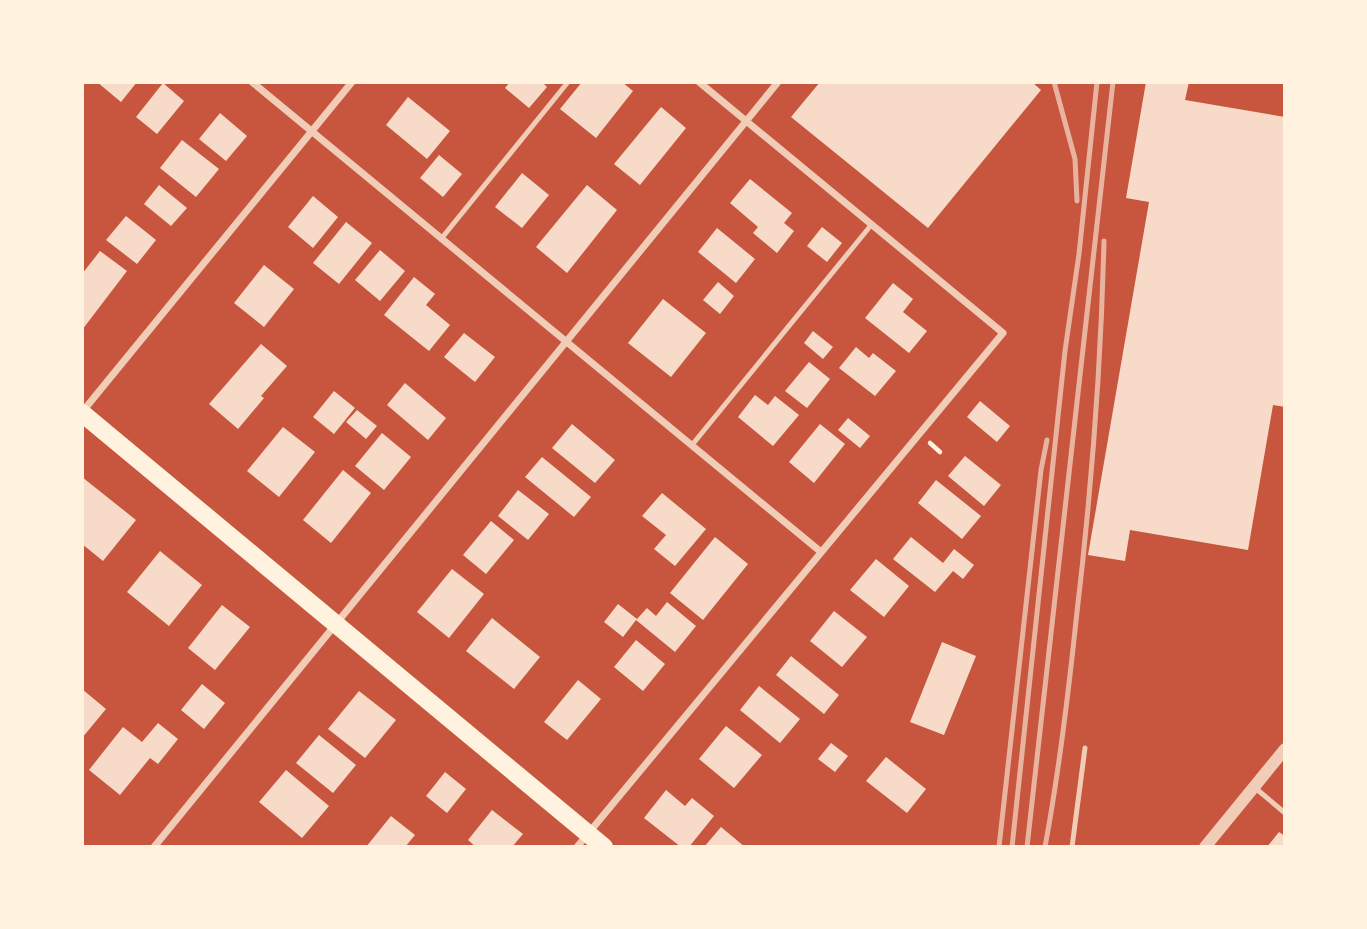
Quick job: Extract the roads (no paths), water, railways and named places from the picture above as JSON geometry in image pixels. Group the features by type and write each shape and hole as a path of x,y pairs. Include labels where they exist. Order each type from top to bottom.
{"main road":[{"path":"82,412 335,625 582,840 604,847"}],"street":[{"path":"252,82 821,552"},
{"path":"82,412 352,82"},
{"path":"582,840 1003,333 699,82"},
{"path":"154,847 778,82"},
{"path":"1205,847 1285,749"}],"lane":[{"path":"441,239 568,82"},
{"path":"692,445 872,225"},
{"path":"1072,847 1085,748"},
{"path":"1254,787 1285,813"}],"railway":[{"path":"1054,82 1075,159 1077,201"},
{"path":"1012,847 1097,82"},
{"path":"1027,847 1113,82"},
{"path":"1045,847 1063,734 1086,526 1098,384 1104,241"},
{"path":"999,847 1041,470 1047,440"}]}
